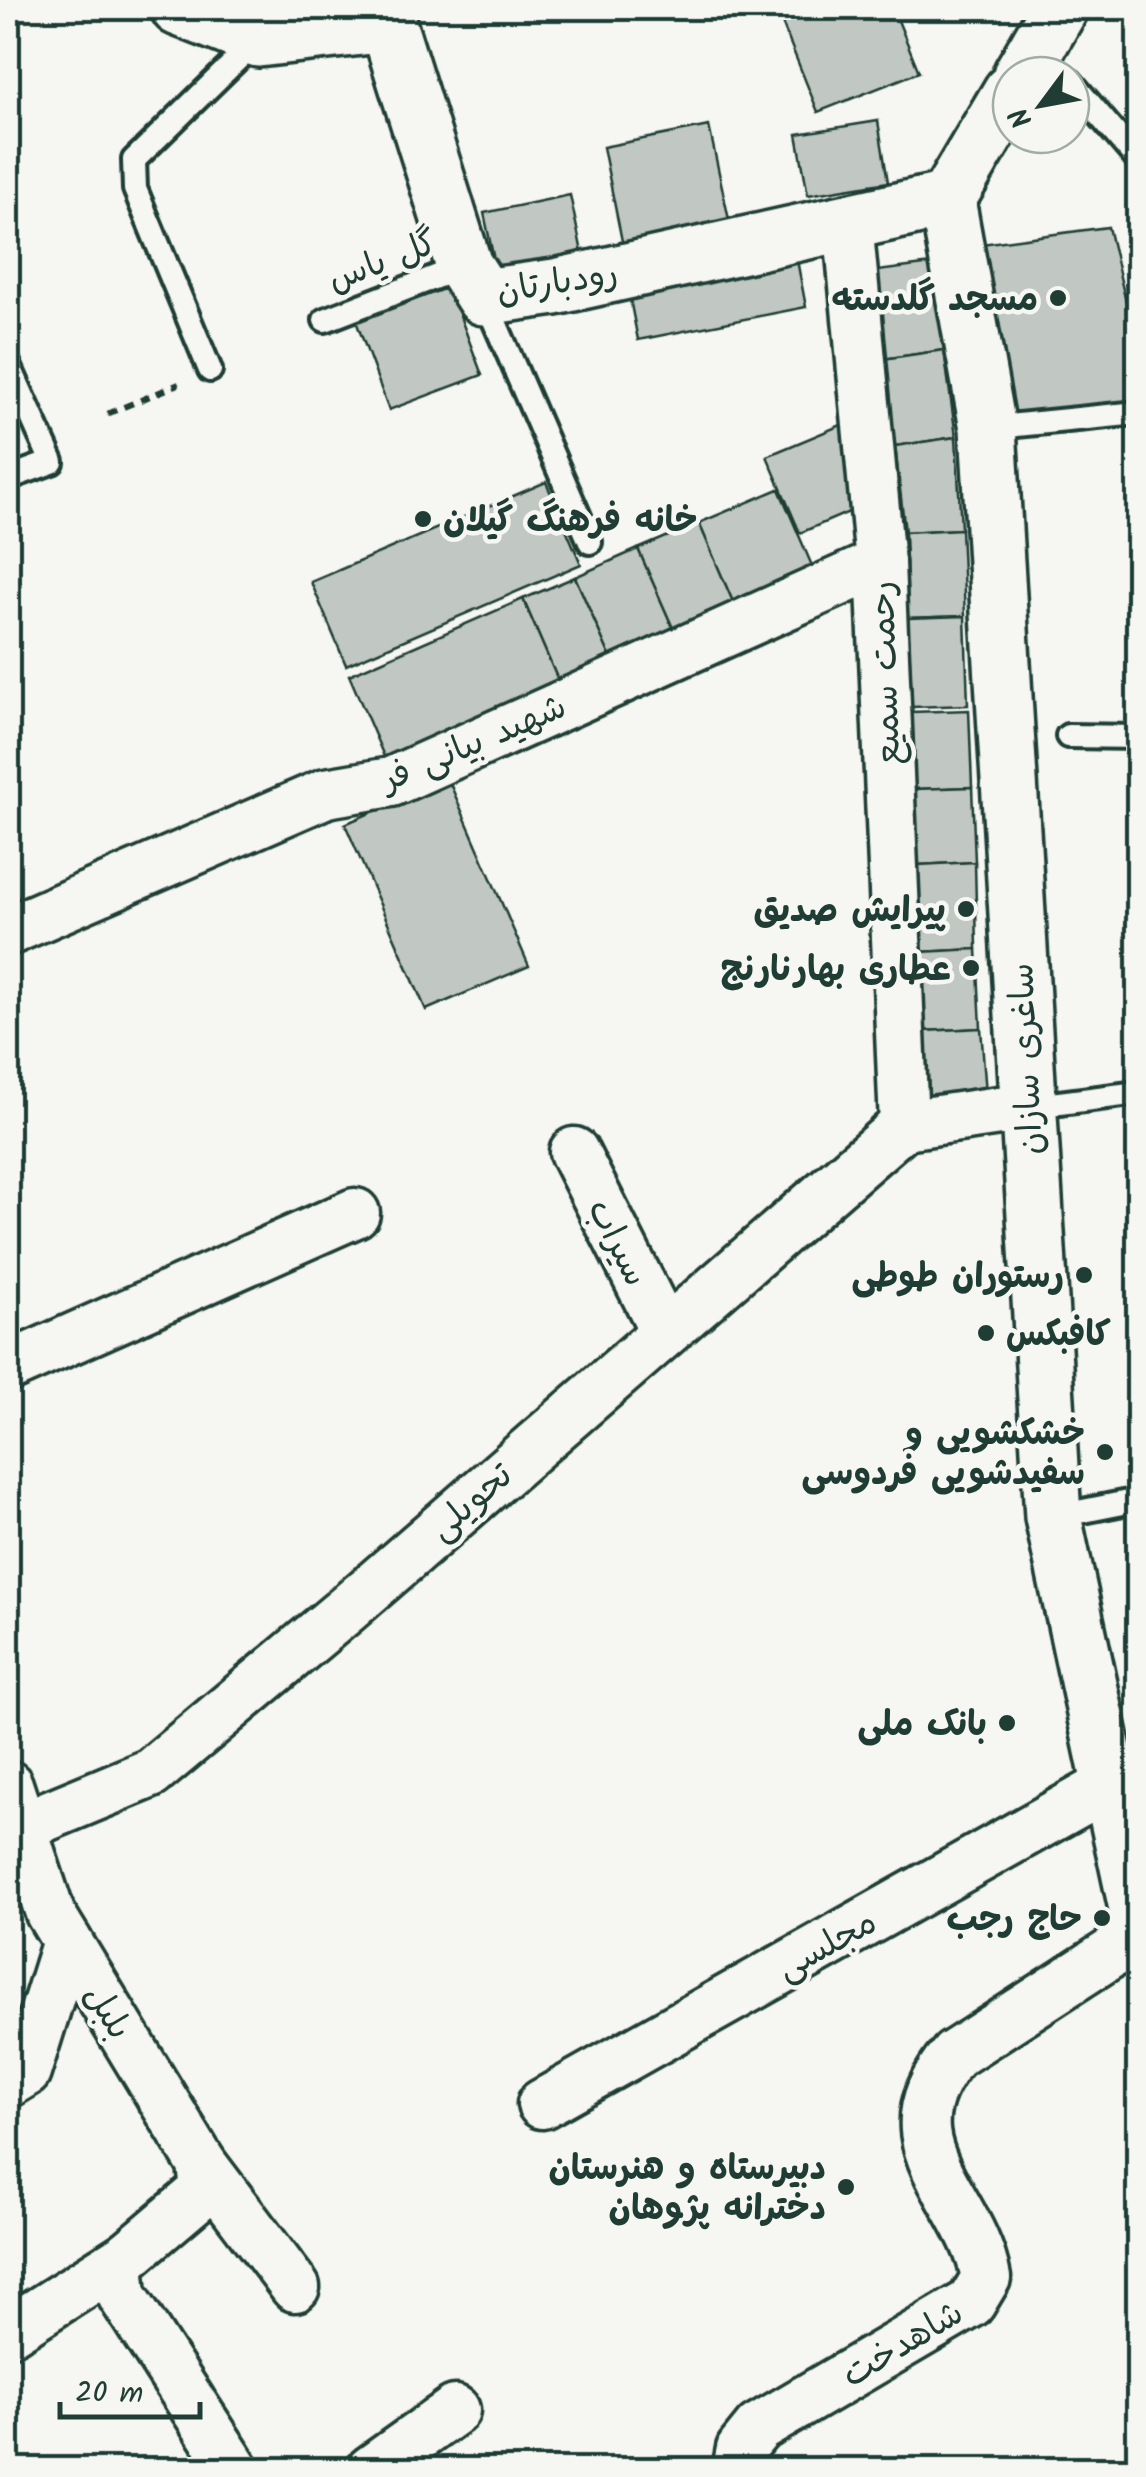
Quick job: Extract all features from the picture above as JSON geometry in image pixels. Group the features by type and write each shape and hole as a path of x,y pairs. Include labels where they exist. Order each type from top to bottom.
{"street":[{"name":"رودبارتان","path":"179,8 258,39 387,16 474,282 555,286 948,200"},
{"path":"948,200 991,139"},
{"name":"ساغری سازان","path":"948,200 988,428 1053,1517 1138,1913"},
{"name":"رحمت سمیع","path":"848,222 880,563 904,1126"},
{"name":"شهید بیانی فر","path":"8,931 326,793 392,782 880,563"},
{"path":"904,1126 1027,1107"},
{"name":"تحویلی","path":"13,1811 151,1773 904,1126"},
{"name":"سیراب","path":"574,1152 665,1332"},
{"path":"8,1366 356,1212"},
{"name":"مجلسی","path":"542,2104 1108,1785"},
{"name":"بلبل","path":"13,1811 50,1914 203,2177 295,2286"},
{"name":"شاهدخت","path":"737,2470 741,2450 758,2428 971,2303 986,2278 981,2248 929,2162 924,2140 939,2072 954,2055 1138,1936"},
{"path":"8,2083 26,2072 66,1942"},
{"path":"203,2177 119,2263 122,2295 236,2470"},
{"path":"8,2332 127,2256"},
{"path":"372,2470 456,2410"}],"lane":[{"path":"210,370 134,189 134,160 258,39"},
{"path":"1091,112 1138,160"},
{"path":"474,282 590,542"},
{"name":"گل یاس","path":"325,320 474,282"},
{"path":"8,364 52,462 8,478"},
{"path":"988,428 1138,412"},
{"path":"1068,736 1138,736"},
{"path":"1027,1107 1138,1093"},
{"path":"1053,1517 1138,1500"}],"path":[{"path":"106,414 210,370"}],"building":[{"path":"776,8 893,8 919,72 818,112"},
{"path":"878,121 888,182 808,195 797,134"},
{"path":"709,126 732,234 625,256 603,147"},
{"path":"570,195 583,257 497,274 484,213"},
{"name":"مسجد گلدسته","path":"1108,227 1138,352 1138,407 1000,422 981,244"},
{"path":"797,260 806,307 638,340 629,294"},
{"path":"932,264 944,350 883,359 870,272"},
{"path":"449,287 482,375 389,410 356,321"},
{"path":"944,350 956,437 895,446 883,359"},
{"path":"841,425 856,509 800,533 767,456"},
{"path":"956,437 961,529 905,532 895,446"},
{"path":"546,482 581,564 346,665 311,582"},
{"path":"779,489 819,582 739,616 699,523"},
{"path":"699,523 739,616 679,642 638,549"},
{"path":"961,529 965,616 908,618 905,532"},
{"path":"638,549 679,642 616,670 575,577"},
{"path":"575,577 616,670 563,692 523,599"},
{"path":"523,599 563,692 389,768 349,675"},
{"path":"965,616 968,705 912,707 908,618"},
{"path":"969,710 972,787 915,789 912,712"},
{"path":"448,779 529,966 426,1010 345,824"},
{"path":"972,787 975,862 918,865 915,789"},
{"path":"975,862 977,949 920,952 918,865"},
{"path":"977,949 981,1028 925,1031 920,952"},
{"path":"981,1028 987,1107 930,1110 925,1031"}],"place":[{"name":"مسجد گلدسته","path":"1058,298"},
{"name":"خانه فرهنگ گیلان","path":"423,519"},
{"name":"پیرایش صدیق","path":"966,909"},
{"name":"عطاری بهارنارنج","path":"971,968"},
{"name":"رستوران طوطی","path":"1084,1275"},
{"name":"کافبکس","path":"986,1333"},
{"name":"خشکشویی و سفیدشویی فردوسی","path":"1105,1452"},
{"name":"بانک ملی","path":"1007,1723"},
{"name":"حاج رجب","path":"1102,1918"},
{"name":"دبیرستاه و هنرستان دخترانه پژوهان","path":"846,2187"}]}
